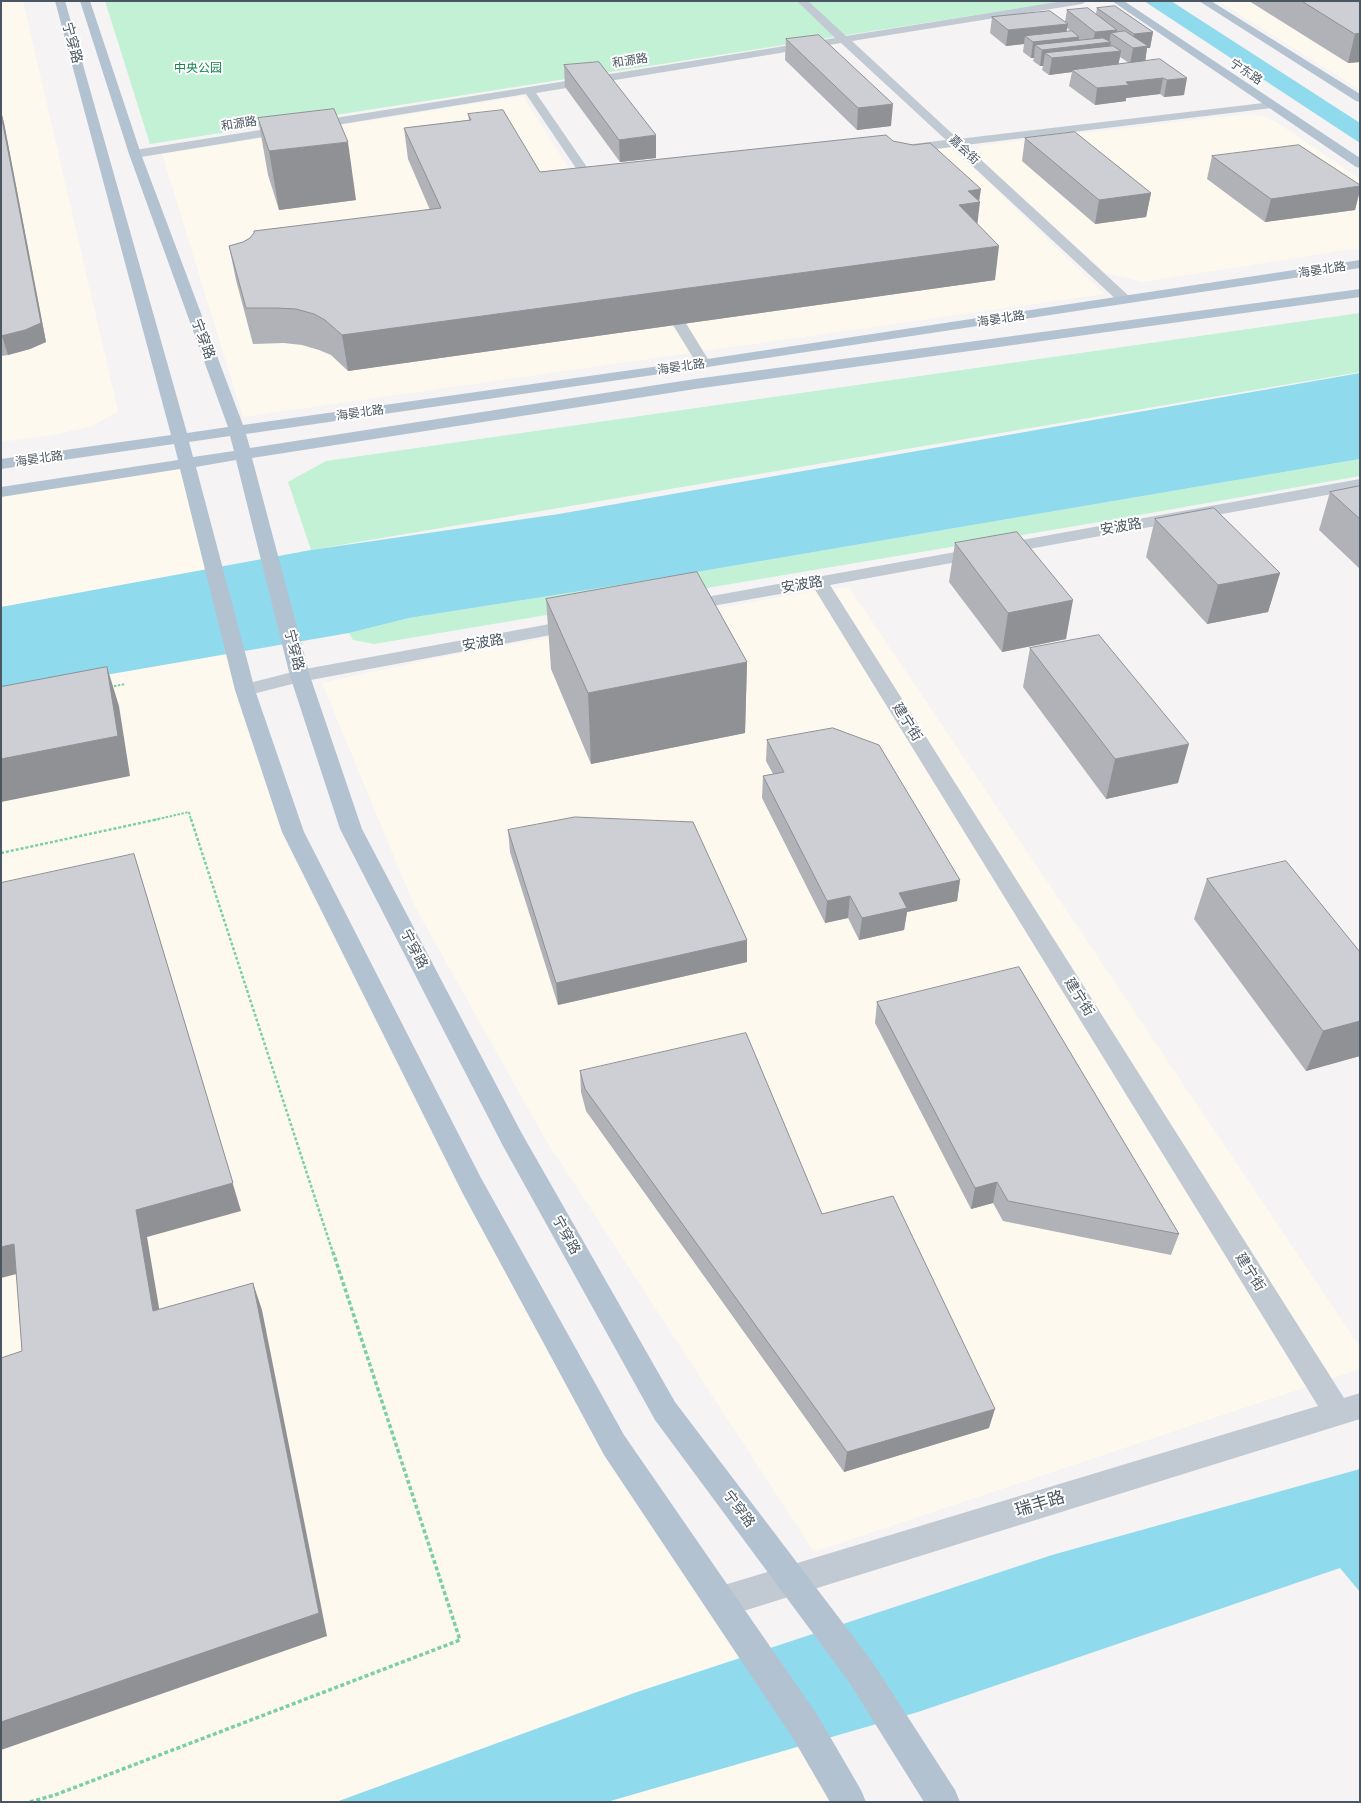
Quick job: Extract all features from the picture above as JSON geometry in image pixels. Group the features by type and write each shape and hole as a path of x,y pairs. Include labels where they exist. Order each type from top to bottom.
{"main road":[{"name":"宁穿路","path":"60,1 187,463 245,690 293,832 472,1186 614,1445 806,1728 849,1802"},
{"name":"宁穿路","path":"85,1 135,154 237,431 300,676 352,829 512,1139 665,1411 860,1671 943,1802"},
{"name":"宁东路","path":"1117,1 1360,164"},
{"path":"1204,1 1357,95"},
{"name":"海晏北路","path":"1,464 704,364 1360,264"},
{"name":"海晏北路","path":"1,492 694,384 1127,326 1360,292"}],"street":[{"name":"嘉会街","path":"802,1 1125,300"},
{"name":"和源路","path":"135,154 1082,1"},
{"path":"529,90 606,206"},
{"path":"893,151 1272,105"},
{"path":"594,186 610,184"},
{"path":"659,291 704,364"},
{"name":"安波路","path":"670,609 1360,484"},
{"name":"建宁街","path":"819,582 1349,1409"},
{"name":"安波路","path":"245,690 300,676 591,623"},
{"name":"瑞丰路","path":"721,1602 1349,1409"}],"path":[{"path":"103,688 125,684"},
{"path":"1,853 189,812 460,1640 55,1795 30,1802"}],"shaded area":[{"path":"1,1 23,1 118,411 91,427 46,436 1,442"},
{"path":"1218,1 1360,1 1360,90"},
{"path":"523,96 583,191 952,147 1104,294 243,417 162,154"},
{"path":"1247,114 1263,116 1278,123 1360,179 1360,248 1143,282 1106,273 974,154 980,146 999,143"},
{"path":"187,463 293,832 614,1445 849,1802 1,1802 1,492"},
{"path":"849,587 1360,1347 1360,1369 814,1552 544,1137 414,905 322,683 441,657 820,590"}],"green space":[{"name":"中央公园","path":"105,1 1065,1 150,144"},
{"path":"1360,313 1360,372 311,550 288,482 326,461"},
{"path":"1360,459 1360,476 1111,520 374,644 353,640 349,633 409,618 638,582"}],"water":[{"path":"1144,1 1171,1 1360,123 1360,143"},
{"path":"1360,373 1360,459 638,582 409,618 349,633 1,693 1,607 311,550 559,514"},
{"path":"1360,1469 1360,1592 1340,1568 918,1712 607,1802 336,1802 634,1693 1052,1555"}],"building":[{"path":"1302,1 1360,1 1360,33 1355,34"},
{"path":"1115,6 1153,32 1134,34 1097,8"},
{"path":"1088,8 1117,30 1095,32 1067,10"},
{"path":"1050,11 1068,24 1008,30 992,17"},
{"path":"1072,31 1079,37 1033,42 1025,36"},
{"path":"1125,31 1148,46 1133,48 1111,33"},
{"path":"819,35 893,104 858,108 786,39"},
{"path":"1103,38 1111,42 1042,50 1035,45"},
{"path":"1113,46 1121,51 1052,58 1045,53"},
{"path":"1160,59 1187,78 1167,80 1163,78 1126,82 1129,85 1097,88 1072,70"},
{"path":"599,62 656,135 619,140 564,65"},
{"path":"334,109 348,142 269,151 258,118"},
{"path":"503,110 540,172 886,135 893,141 913,145 930,143 981,189 968,191 980,202 959,205 999,246 342,335 325,320 314,314 296,309 246,308 229,246 243,242 250,238 254,231 441,208 404,128 471,120 468,114"},
{"path":"1,114 41,323 25,330 1,336"},
{"path":"1075,132 1151,193 1099,200 1025,138"},
{"path":"1299,145 1360,186 1271,199 1212,156"},
{"path":"1360,486 1360,519 1330,492"},
{"path":"1214,508 1280,573 1218,585 1155,519"},
{"path":"1017,532 1073,600 1008,613 955,543"},
{"path":"697,572 747,662 588,693 546,599"},
{"path":"1099,635 1189,744 1115,759 1030,648"},
{"path":"107,667 118,736 1,759 1,687"},
{"path":"833,728 879,745 960,880 899,893 907,908 862,918 850,896 827,901 763,776 784,772 767,740"},
{"path":"575,817 693,822 747,940 556,983 508,830"},
{"path":"134,854 233,1183 136,1210 153,1311 253,1283 319,1613 1,1722 1,1358 22,1351 14,1244 1,1247 1,883"},
{"path":"1286,861 1360,952 1360,1021 1323,1031 1207,879"},
{"path":"1019,967 1179,1234 1008,1201 997,1182 975,1188 877,1002"},
{"path":"746,1033 822,1214 893,1196 995,1409 847,1452 585,1089 580,1071"}]}
